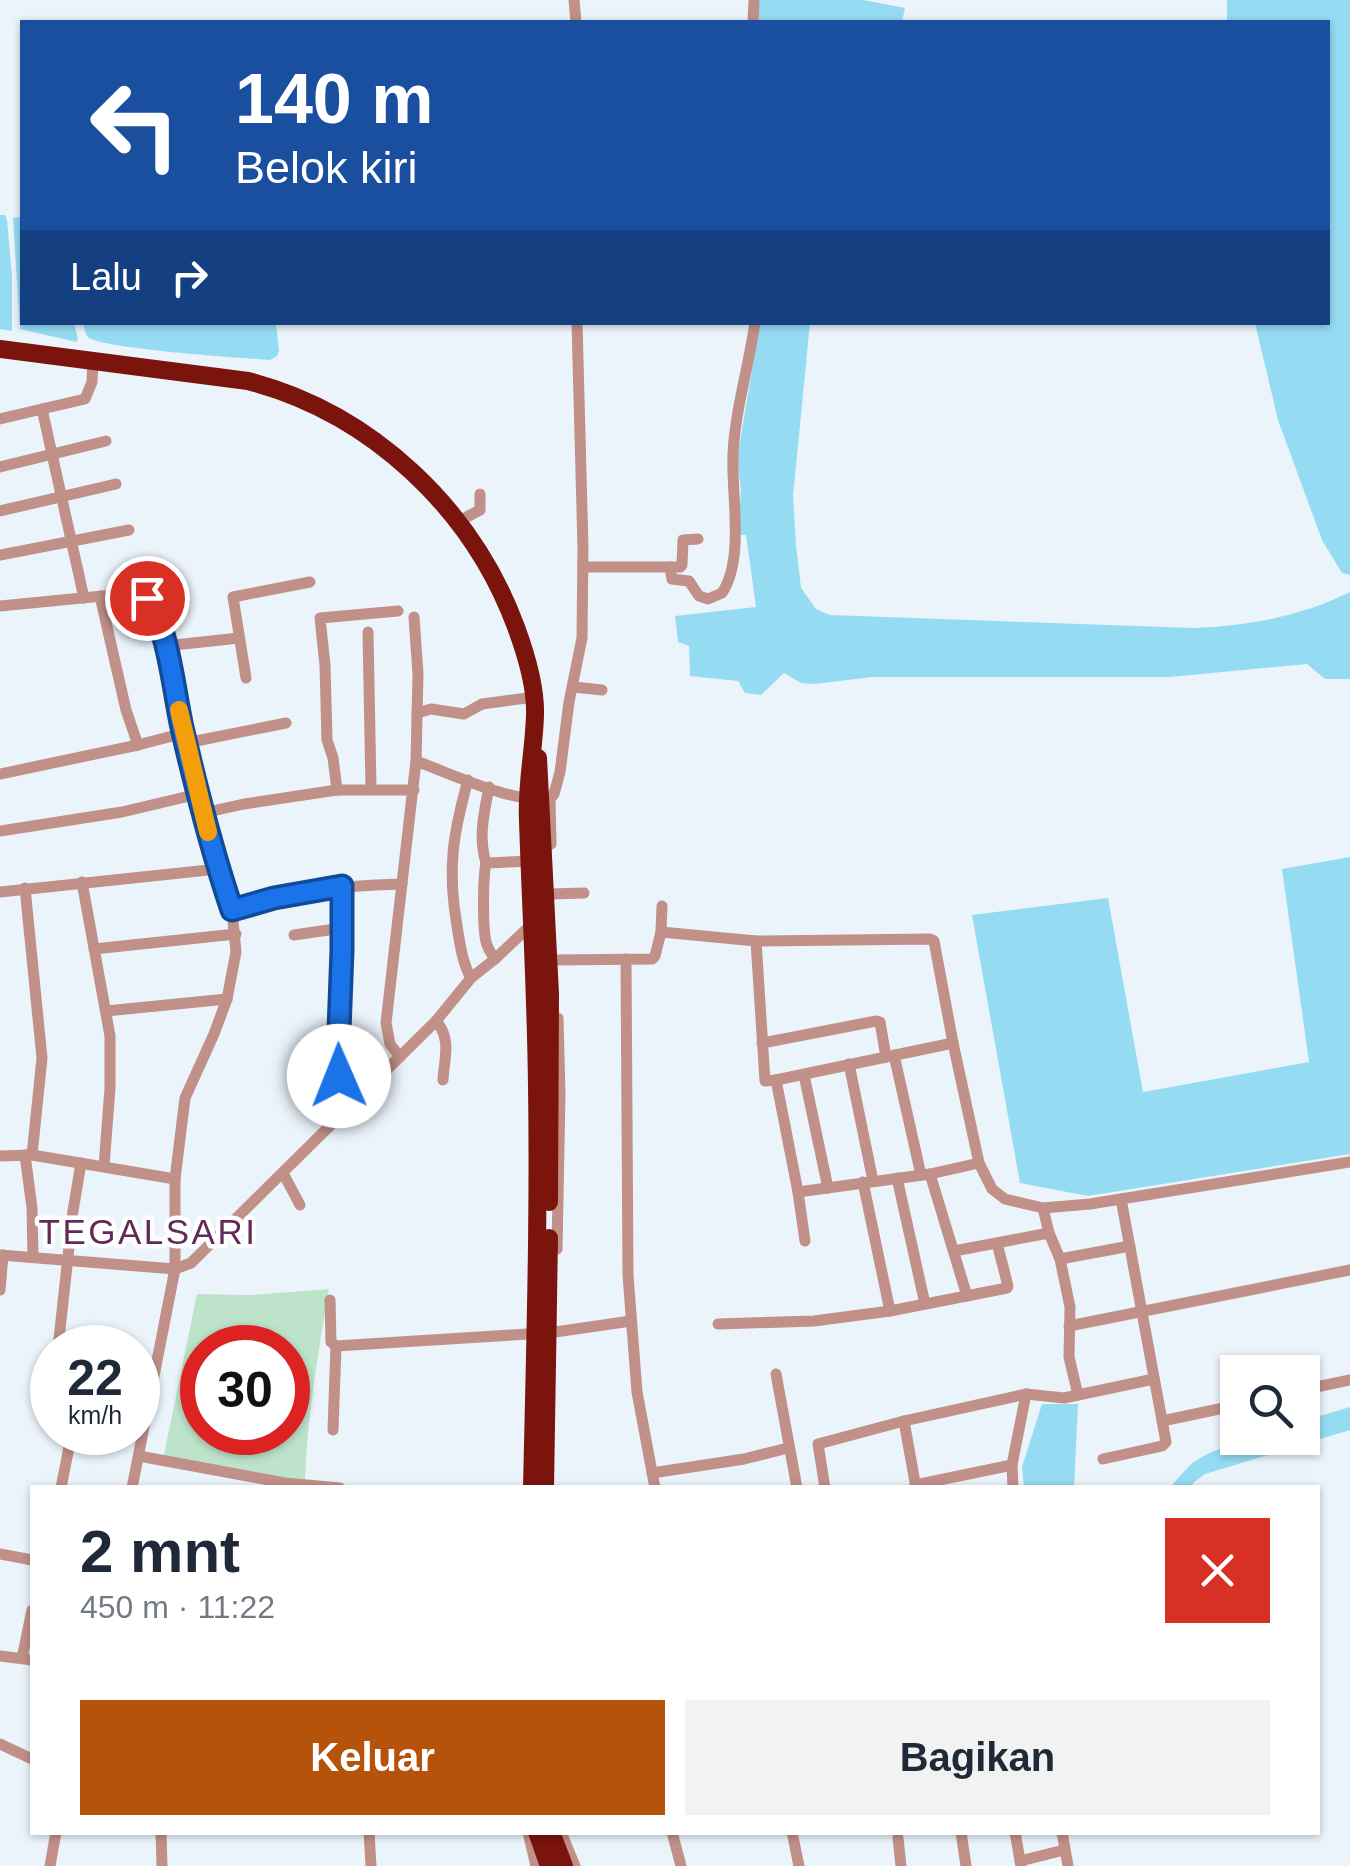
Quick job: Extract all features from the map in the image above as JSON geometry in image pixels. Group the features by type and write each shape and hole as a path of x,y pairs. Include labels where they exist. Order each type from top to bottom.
{"highway":[{"path":"0,349 248,381 293,394 354,426 436,494 482,553 496,580 516,627 536,712 534,736 550,994 549,1485"},
{"path":"532,1485 537,1086 530,861 539,799"},
{"path":"537,1835 540,1865"},
{"path":"558,1835 564,1866"}],"street":[{"path":"416,761 489,788 539,799 554,794 582,638 576,325"},
{"path":"670,567 672,579 689,582 700,596 708,599 722,592 732,573 736,491 733,456 755,325"},
{"path":"0,420 85,399 92,382 92,360"},
{"path":"42,409 82,589"},
{"path":"0,467 106,441"},
{"path":"0,512 116,484"},
{"path":"454,517 480,510 480,494"},
{"path":"0,555 129,530"},
{"path":"582,567 682,566 684,540 698,539"},
{"path":"246,678 234,597 310,582"},
{"path":"0,606 82,589 100,596 145,596 154,609 165,646 203,814 232,910 236,934 227,999 185,1098 175,1179 175,1269 160,1345"},
{"path":"100,596 138,745"},
{"path":"337,790 327,740 320,618 398,611"},
{"path":"400,1056 390,1044 386,1024 416,761 418,674 414,617"},
{"path":"368,632 372,789"},
{"path":"165,646 239,638"},
{"path":"574,687 602,690"},
{"path":"417,713 431,709 464,714 482,704 534,697"},
{"path":"0,774 138,745 286,724"},
{"path":"468,780 451,865 461,950 472,978"},
{"path":"489,788 481,827 486,863 484,933 496,959"},
{"path":"203,814 337,790 414,790"},
{"path":"0,831 122,812 198,794"},
{"path":"539,799 551,894 560,1094 549,1485"},
{"path":"486,863 530,861"},
{"path":"0,892 218,869"},
{"path":"82,882 110,1053 104,1166"},
{"path":"232,910 342,886 402,884"},
{"path":"339,1076 342,886"},
{"path":"25,888 42,1058 28,1155 33,1257"},
{"path":"551,894 584,893"},
{"path":"555,960 655,956 662,906"},
{"path":"0,1290 2,1255 175,1269 191,1263 436,1020 472,978 530,925"},
{"path":"525,1485 530,925"},
{"path":"294,935 342,928"},
{"path":"661,932 756,940 934,941 979,1163 992,1189 1013,1202 1043,1208 1120,1199 1350,1162"},
{"path":"94,949 236,934"},
{"path":"756,940 762,1043 798,1192 805,1242"},
{"path":"626,960 628,1275 641,1417 654,1485"},
{"path":"106,1011 227,999"},
{"path":"436,1020 443,1030 447,1052 443,1080"},
{"path":"762,1043 880,1022 967,1296"},
{"path":"773,1084 952,1043"},
{"path":"849,1064 890,1310"},
{"path":"804,1074 828,1188"},
{"path":"0,1156 28,1155 175,1179"},
{"path":"61,1325 81,1163"},
{"path":"798,1192 926,1175 979,1163"},
{"path":"282,1172 300,1205"},
{"path":"897,1178 925,1304"},
{"path":"1103,1459 1162,1446 1166,1438 1120,1199"},
{"path":"1043,1208 1070,1307 1069,1356 1078,1395"},
{"path":"954,1252 1048,1233"},
{"path":"718,1324 814,1321 1008,1287 997,1242"},
{"path":"1060,1260 1130,1246"},
{"path":"1069,1326 1350,1270"},
{"path":"330,1300 332,1342 336,1346 332,1430"},
{"path":"555,1332 631,1321"},
{"path":"336,1346 528,1334"},
{"path":"776,1374 796,1485"},
{"path":"825,1485 818,1444 1026,1394 1064,1398 1154,1378"},
{"path":"1320,1386 1350,1380"},
{"path":"1013,1485 1012,1465 1026,1394"},
{"path":"1162,1421 1220,1409"},
{"path":"904,1421 916,1485"},
{"path":"652,1473 788,1448"},
{"path":"61,1485 67,1455"},
{"path":"133,1485 139,1456 306,1485"},
{"path":"921,1485 1012,1465"},
{"path":"0,1554 30,1560"},
{"path":"0,1656 27,1660 30,1630"},
{"path":"0,1744 30,1758"},
{"path":"50,1866 55,1835"},
{"path":"161,1835 162,1866"},
{"path":"369,1835 372,1866"},
{"path":"529,1835 540,1865"},
{"path":"540,1865 558,1835"},
{"path":"558,1835 575,1866"},
{"path":"673,1835 680,1866"},
{"path":"793,1835 799,1866"},
{"path":"962,1835 966,1866"},
{"path":"1016,1835 1021,1863 1064,1850"},
{"path":"1062,1835 1068,1866"},
{"path":"898,1838 901,1866"}],"green space":[{"path":"329,1289 310,1421 310,1325 191,1325 197,1294 250,1295"},
{"path":"180,1377 180,1455 307,1455 305,1481 162,1464"}],"water":[{"path":"759,0 863,0 905,8 902,20 758,20"},
{"path":"1227,0 1350,0 1350,575 1342,573 1322,540 1278,420 1255,325 1330,325 1330,20 1227,20"},
{"path":"0,215 7,220 12,331 0,329"},
{"path":"13,218 20,218 20,325 74,325 76,342 20,329"},
{"path":"83,325 276,325 279,351 270,360 174,352 98,341 85,332"},
{"path":"760,325 810,325 793,496 801,588 816,609 830,615 1194,628 1274,618 1350,592 1350,679 1325,679 1307,664 1170,677 872,677 815,684 801,683 784,673 761,695 745,693 738,681 690,676 689,646 678,642 675,616 756,607 746,535 738,535 741,490 737,459"},
{"path":"1350,857 1350,1154 1088,1196 1020,1183 972,915 1108,898 1143,1092 1309,1062 1282,869"},
{"path":"1042,1404 1078,1404 1074,1485 1024,1485 1022,1467"},
{"path":"1350,1407 1350,1430 1320,1439 1320,1416"},
{"path":"1220,1449 1220,1455 1268,1455 1205,1474 1192,1485 1172,1485 1192,1463"}],"slow traffic":[{"path":"179,710 208,832"}],"district":[{"name":"TEGALSARI","path":"148,1232"}],"route":[{"path":"147,598 165,646 198,794 232,910 342,886 339,1076"}]}
